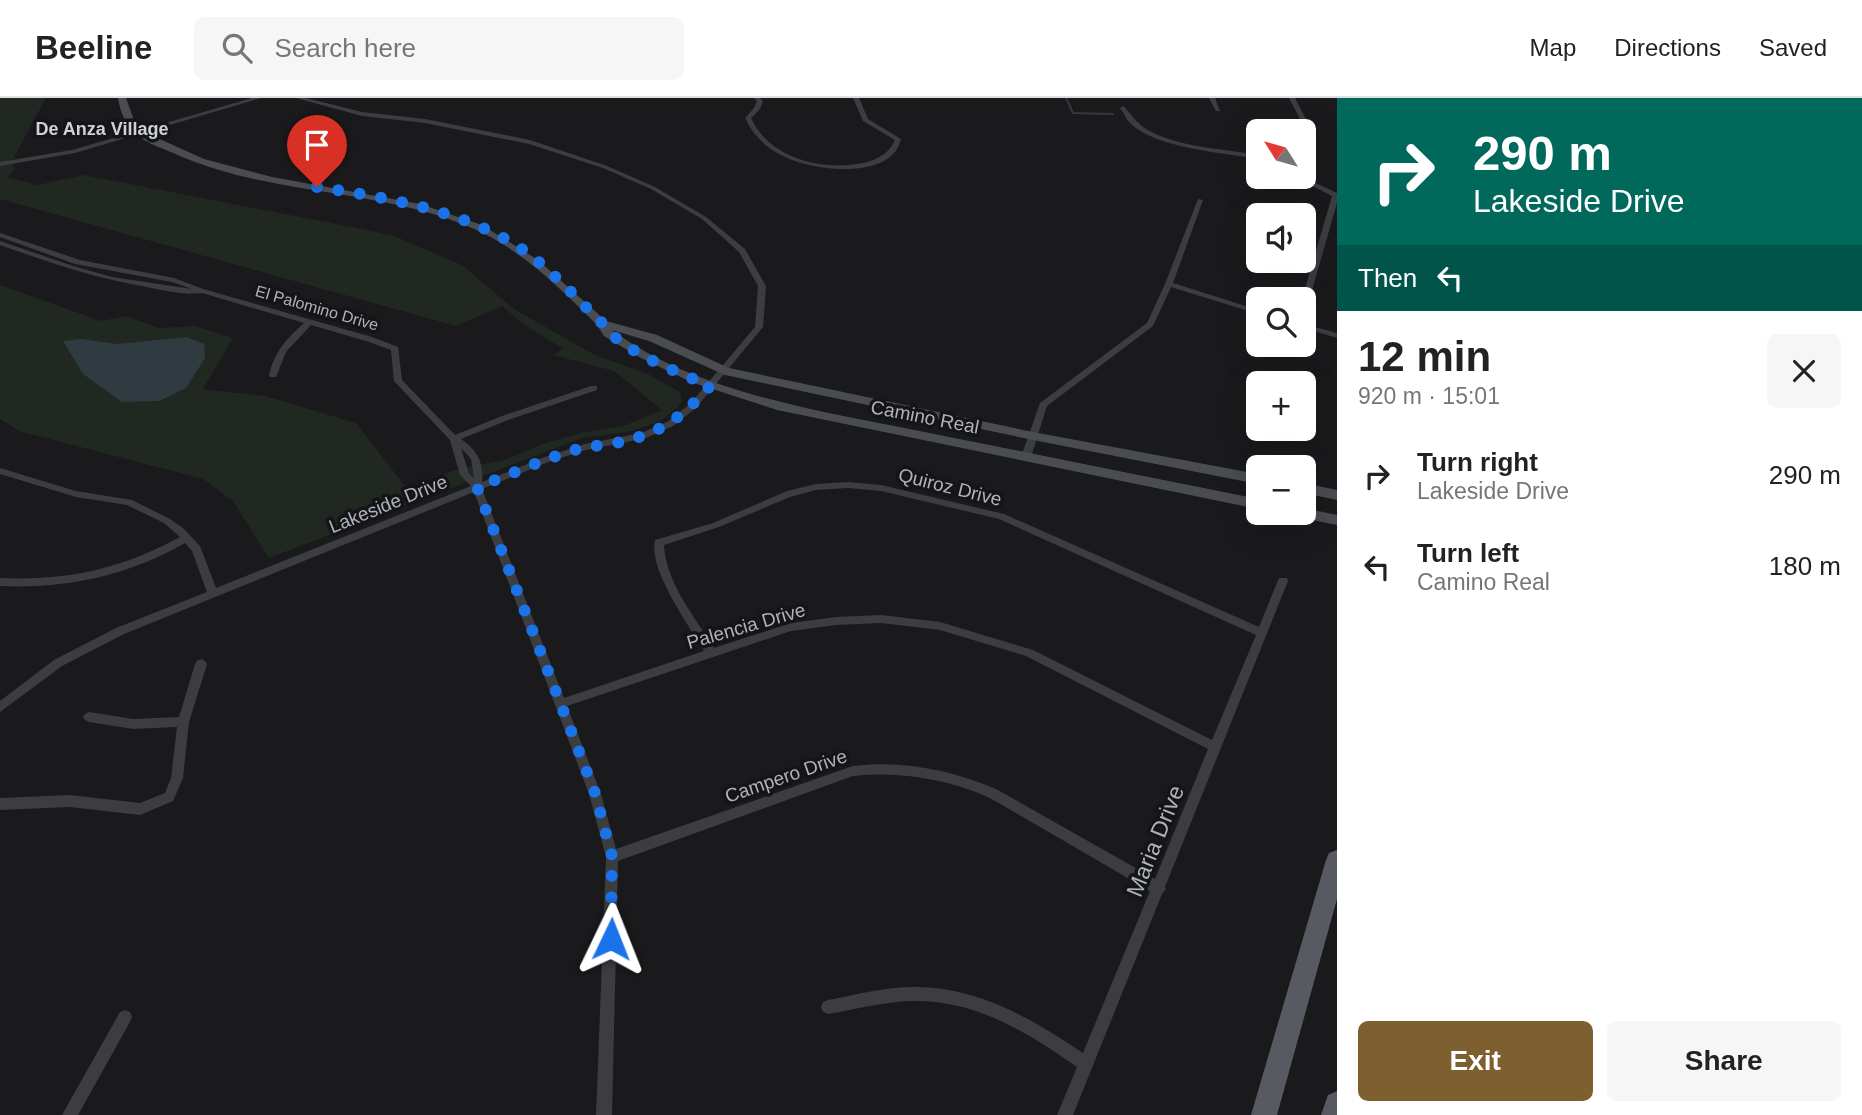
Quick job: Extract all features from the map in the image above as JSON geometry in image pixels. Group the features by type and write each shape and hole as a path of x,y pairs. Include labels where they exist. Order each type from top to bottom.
{"main road":[{"path":"122,98 124,110 139,132"},
{"name":"Camino Real","path":"139,132 196,162 252,176 383,198 457,218 510,241 543,266 602,323 608,333 643,355 710,386 782,407 1246,502"},
{"name":"Camino Real","path":"602,323 653,338 725,371 1033,436 1246,477"},
{"path":"1316,491 1337,495"},
{"path":"1316,516 1337,520"},
{"path":"1264,1115 1337,860"},
{"path":"1334,1115 1337,1104"}],"street":[{"path":"0,164 73,152 258,98"},
{"name":"Lakeside Drive","path":"0,707 37,677 85,648 214,593 569,451 643,436 670,424 693,406 725,371 759,327 762,286 742,251 704,218 653,188 605,167 530,142 425,121 362,114 299,98"},
{"path":"757,98 760,102 757,109 748,117 752,128 772,147 802,163 831,167 871,165 889,156 897,148 898,139 865,120 856,98"},
{"path":"1212,98 1218,110"},
{"path":"1292,98 1304,119"},
{"path":"1123,108 1128,119 1138,129 1163,140 1246,155"},
{"path":"1309,287 1336,196 1316,186"},
{"path":"1026,457 1043,405 1150,324 1200,200"},
{"name":"El Palomino Drive","path":"0,235 78,262 174,280 194,285 202,291"},
{"name":"El Palomino Drive","path":"0,243 69,268 111,279 187,292 202,291 396,349 398,381 472,454"},
{"path":"1168,284 1246,308"},
{"path":"273,375 276,360 286,344 310,322"},
{"path":"1316,330 1337,336"},
{"path":"594,388 518,413 454,439 458,460 464,475 477,487 595,793 612,856 604,1115"},
{"path":"458,460 472,454 481,469 477,487"},
{"path":"0,471 76,494 129,502 167,522 196,549 214,593"},
{"name":"Quiroz Drive","path":"711,653 663,569 658,554 659,543 716,525 787,494 816,487 848,485 881,488 1001,516 1262,633"},
{"path":"0,582 36,585 90,578 131,565 187,538"},
{"name":"Maria Drive","path":"1065,1115 1283,581"},
{"name":"Palencia Drive","path":"560,704 791,627 881,619 940,626 1029,653 1215,747"},
{"path":"0,804 70,801 140,809 169,797 177,778 183,722 201,664"},
{"path":"89,717 133,724 183,722"},
{"name":"Campero Drive","path":"612,856 853,771 879,768 958,780 994,794 1159,889"},
{"path":"828,1007 919,994 954,998 988,1007 1015,1019 1086,1064"},
{"path":"70,1115 125,1017"}],"shaded area":[{"path":"0,98 46,98 12,161 15,169 7,177 37,185 84,175 392,235 462,265 514,309 595,355 648,374 680,392 682,401 673,411 650,425 582,438 269,558 233,501 203,479 19,431 0,419 0,285 101,321 126,316 159,328 195,326 233,338 203,389 265,396 356,423 409,491 454,470 501,461 548,442 586,432 623,426 662,410 614,371 553,355 563,349 522,323 502,306 456,326 0,199"},
{"path":"187,337 204,344 205,358 186,388 159,401 122,402 83,374 63,341 82,339 117,344"}],"waterway":[{"path":"1066,98 1073,113 1113,114"}],"district":[{"name":"De Anza Village","path":"102,129"}],"route":[{"path":"317,187 383,198 457,218 510,241 543,266 602,323 608,333 643,355 710,386 693,406 670,424 657,430 643,436 569,451 477,487 595,793 612,856 611,939"}]}
